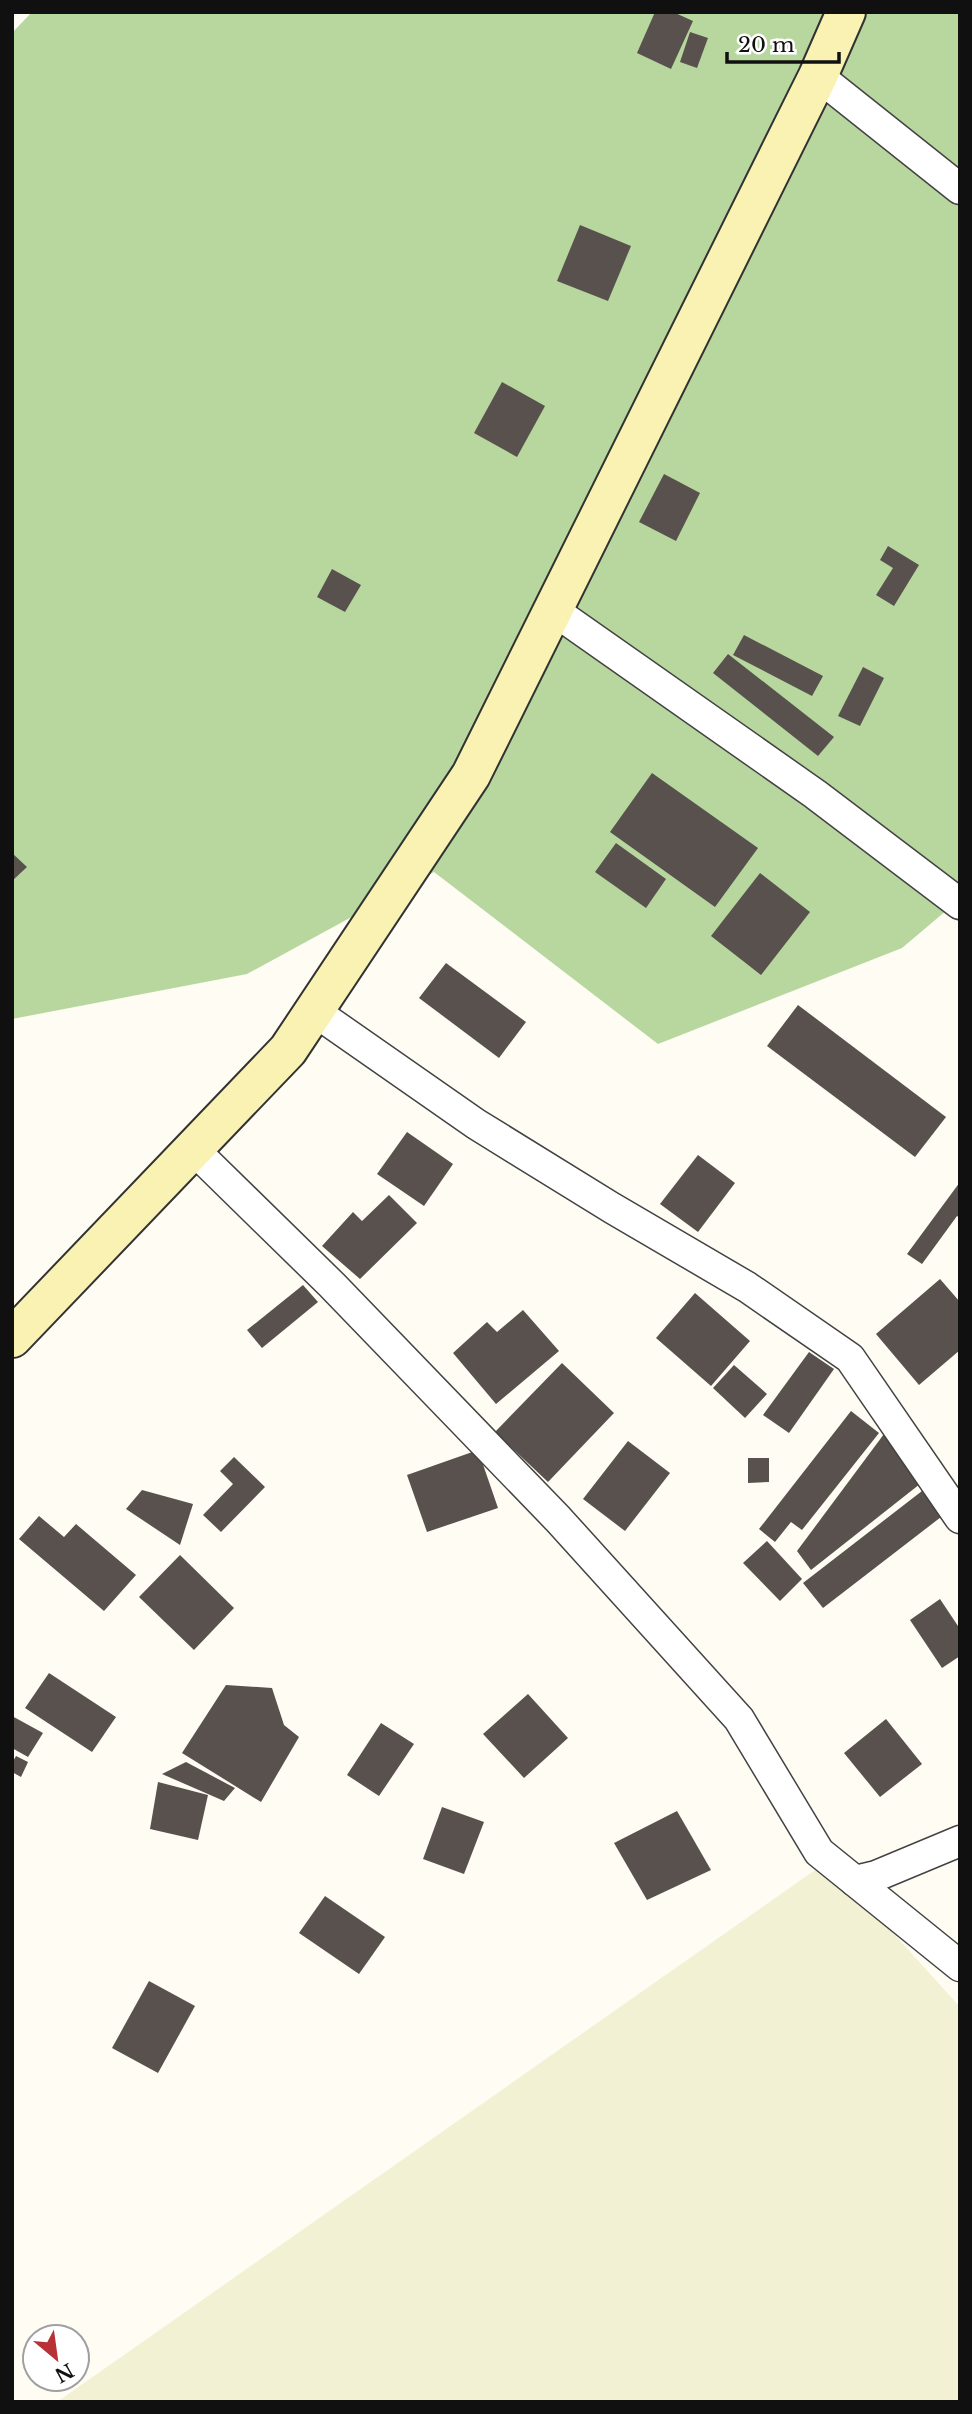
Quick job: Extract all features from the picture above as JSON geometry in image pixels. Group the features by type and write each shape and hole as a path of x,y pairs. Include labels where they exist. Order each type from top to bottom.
{"street":[{"path":"12,1338 288,1049 471,775 818,76 846,12"},
{"path":"818,76 960,189"},
{"path":"554,610 816,794 960,904"},
{"path":"314,1011 476,1124 747,1287 850,1358 960,1518"},
{"path":"193,1149 331,1285 558,1519 739,1719 819,1852 960,1966"},
{"path":"855,1881 876,1876 960,1841"}],"shaded area":[{"path":"828,1861 960,2007 960,2402 57,2402 70,2393 91,2393 91,2378"}],"green space":[{"path":"32,12 960,12 960,899 902,948 658,1044 434,872 247,974 12,1019 12,33"}],"building":[{"path":"655,12 673,12 693,21 671,69 637,53"},
{"path":"690,32 708,38 697,68 680,62"},
{"path":"580,225 631,246 608,301 557,281"},
{"path":"502,382 545,406 517,457 474,433"},
{"path":"664,474 700,493 676,541 639,522"},
{"path":"888,546 919,565 894,606 876,595 893,568 880,560"},
{"path":"332,569 361,585 345,612 317,597"},
{"path":"744,635 823,676 812,696 733,655"},
{"path":"728,654 834,737 818,756 713,673"},
{"path":"863,667 884,678 860,726 838,716"},
{"path":"652,773 758,848 715,907 610,832"},
{"path":"616,843 666,879 646,908 595,872"},
{"path":"12,853 27,867 12,881"},
{"path":"760,873 810,912 761,975 711,936"},
{"path":"446,963 526,1022 499,1058 419,998"},
{"path":"798,1005 946,1117 915,1157 767,1046"},
{"path":"407,1132 453,1164 424,1206 377,1174"},
{"path":"698,1155 735,1183 698,1232 660,1204"},
{"path":"960,1182 960,1218 957,1216 922,1264 907,1254"},
{"path":"389,1195 417,1223 360,1279 322,1246 353,1212 362,1221"},
{"path":"940,1279 960,1302 960,1350 919,1385 876,1334"},
{"path":"303,1285 318,1302 262,1348 247,1330"},
{"path":"695,1293 750,1341 711,1386 656,1338"},
{"path":"523,1310 559,1351 496,1404 453,1353 487,1322 497,1332"},
{"path":"809,1352 834,1369 789,1433 763,1415"},
{"path":"562,1363 614,1413 548,1482 495,1432"},
{"path":"734,1365 767,1394 745,1418 713,1388"},
{"path":"851,1411 879,1433 802,1530 791,1522 775,1542 759,1529"},
{"path":"884,1434 925,1480 811,1570 797,1551"},
{"path":"628,1441 670,1473 625,1531 583,1499"},
{"path":"478,1450 498,1508 427,1532 407,1475"},
{"path":"234,1457 265,1487 221,1532 203,1515 233,1484 220,1471"},
{"path":"748,1458 769,1458 769,1482 748,1483"},
{"path":"142,1490 193,1504 180,1545 126,1509"},
{"path":"922,1491 941,1517 823,1608 803,1583"},
{"path":"39,1516 64,1537 76,1524 136,1575 104,1611 19,1539"},
{"path":"767,1541 802,1579 780,1601 743,1563"},
{"path":"180,1555 234,1608 194,1650 139,1597"},
{"path":"940,1599 960,1629 960,1656 942,1668 910,1620"},
{"path":"49,1673 116,1717 92,1752 25,1708"},
{"path":"226,1685 272,1688 284,1725 299,1737 261,1802 182,1753"},
{"path":"528,1694 568,1738 524,1778 483,1734"},
{"path":"12,1716 43,1733 28,1757 12,1748"},
{"path":"886,1719 922,1764 880,1797 844,1753"},
{"path":"381,1723 414,1744 379,1796 347,1775"},
{"path":"16,1756 28,1762 21,1777 12,1772 12,1763"},
{"path":"186,1762 235,1788 224,1801 162,1774"},
{"path":"158,1782 208,1795 198,1840 150,1829"},
{"path":"442,1807 484,1822 464,1874 423,1859"},
{"path":"677,1811 711,1870 647,1900 614,1843"},
{"path":"325,1896 385,1937 359,1974 299,1933"},
{"path":"149,1981 195,2006 158,2073 112,2048"}]}
